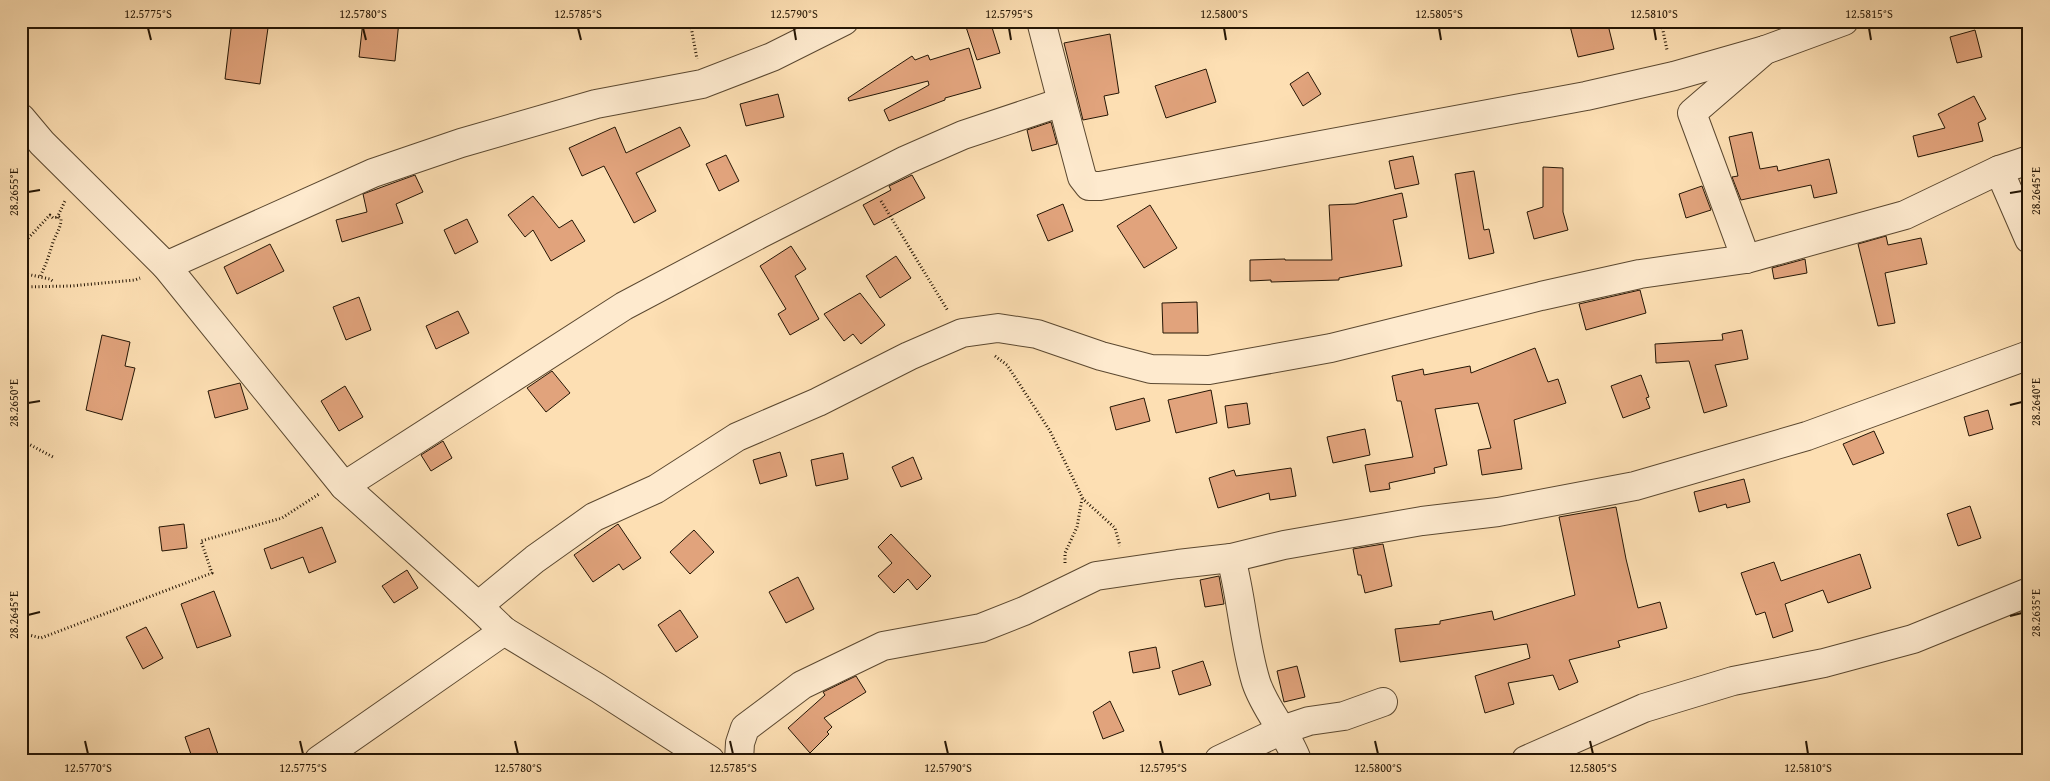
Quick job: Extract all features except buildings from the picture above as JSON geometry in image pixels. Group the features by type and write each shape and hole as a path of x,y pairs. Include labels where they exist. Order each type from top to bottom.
{"street":[{"path":"166,266 373,173 461,143 596,104 702,84 772,57 844,21"},
{"path":"1041,21 1082,177 1089,186 1100,186 1586,96 1674,76 1765,50 1844,21"},
{"path":"1746,259 1692,113 1765,50"},
{"path":"344,486 624,306 867,179 963,135 1062,102"},
{"path":"21,118 42,144 166,266 344,486 504,631 598,688 710,760"},
{"path":"478,606 535,559 594,518 656,489 737,437 818,402 909,356 962,332 998,328 1037,334 1101,356 1151,369 1209,370 1331,348 1541,296 1640,274 1746,259 1905,215 1999,170 2029,160"},
{"path":"1999,170 2029,239"},
{"path":"739,760 740,743 745,728 802,685 882,646 981,628 1024,611 1096,576 1231,558 1284,545 1422,521 1498,512 1635,486 1807,436 2029,355"},
{"path":"1231,558 1256,684 1292,746 1297,760"},
{"path":"1526,760 1644,708 1733,681 1824,664 1913,639 2029,592"},
{"path":"319,760 504,631"},
{"path":"1219,760 1282,730 1309,721 1344,716 1383,702"}],"path":[{"path":"690,21 702,84"},
{"path":"867,179 962,332 1007,365 1050,431 1082,499 1115,528 1126,571"},
{"path":"21,246 48,216 61,219 61,227 53,244 49,260 40,277"},
{"path":"21,286 71,286 134,280 166,266"},
{"path":"21,273 54,282"},
{"path":"21,440 53,457"},
{"path":"21,633 42,638 212,572 201,542 282,518 331,486 344,486"},
{"path":"1065,590 1065,553 1076,527 1082,499"}]}
